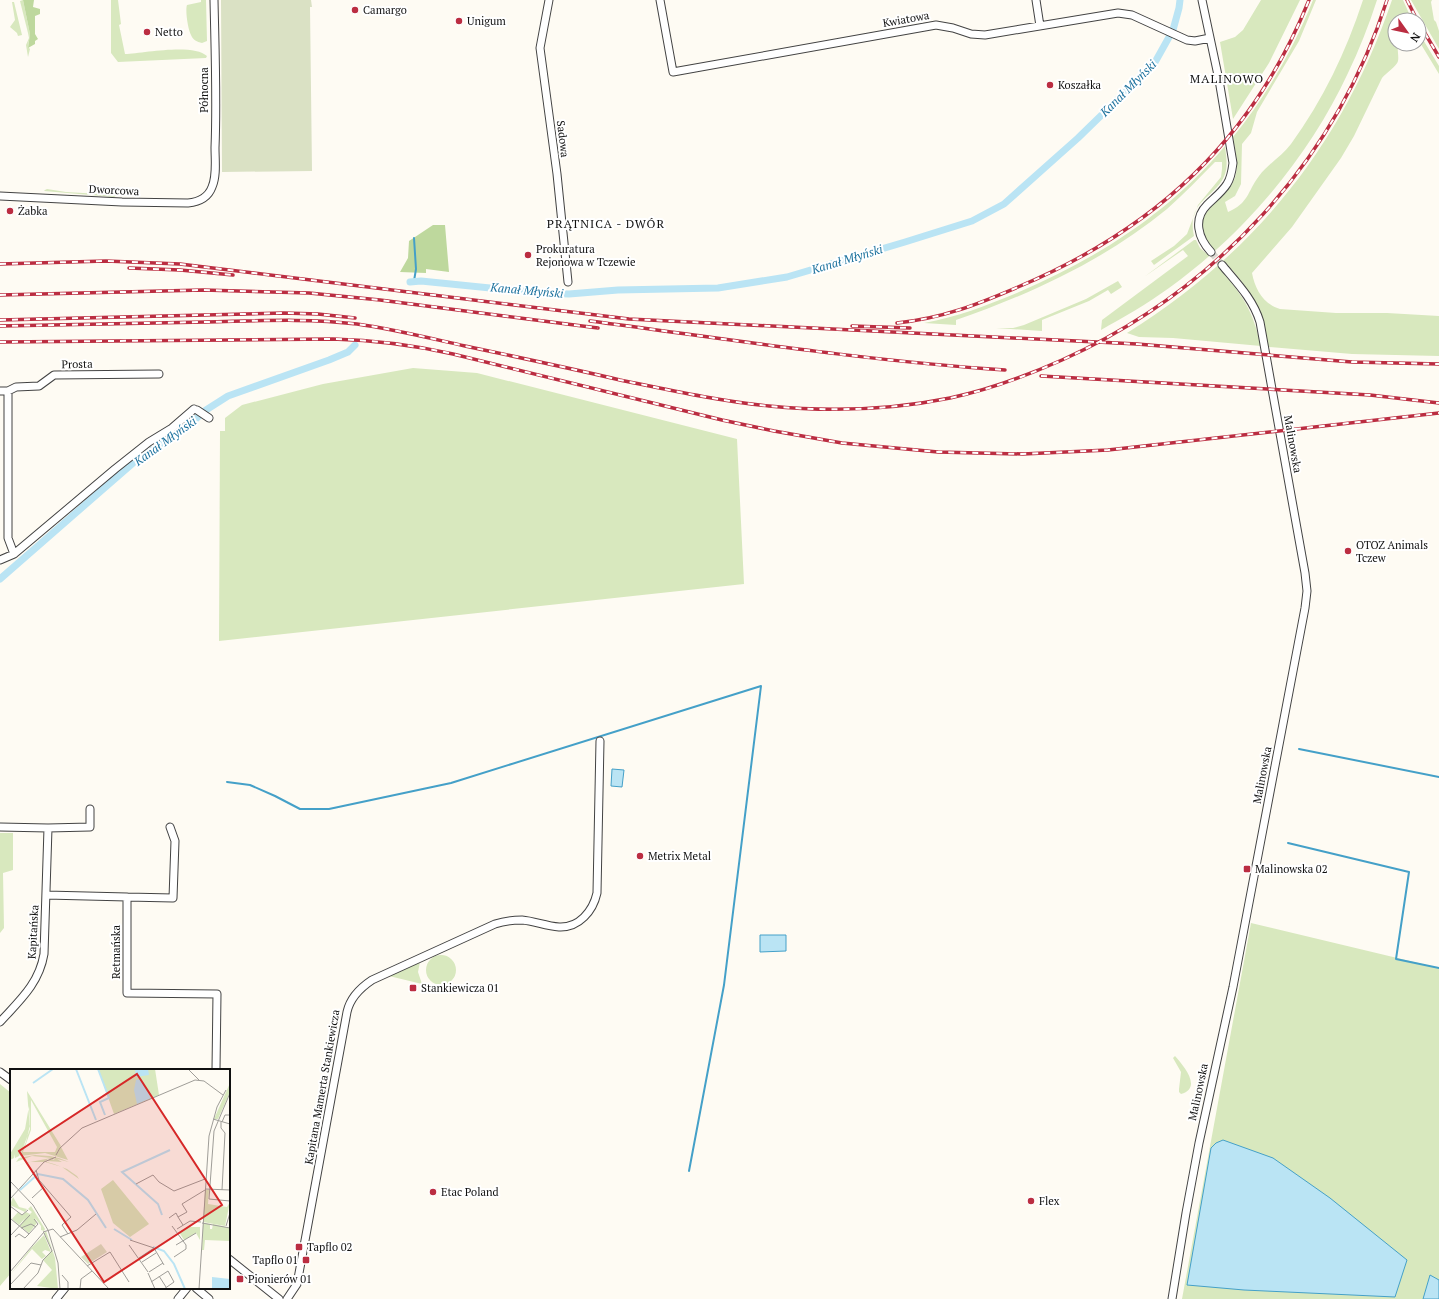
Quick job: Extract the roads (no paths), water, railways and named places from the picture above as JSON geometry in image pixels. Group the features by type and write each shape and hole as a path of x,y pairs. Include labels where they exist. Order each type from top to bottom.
{"street":[{"name":"Północna","path":"214,0 214,179"},
{"name":"Sadowa","path":"549,0 540,48 558,188 568,282"},
{"name":"Kwiatowa","path":"660,0 672,72 936,25 976,35 1123,12 1191,41 1210,38"},
{"path":"1036,0 1040,26"},
{"path":"1202,0 1228,129 1233,163 1232,173 1227,184 1204,208 1199,219 1198,229 1200,237 1211,252"},
{"name":"Dworcowa","path":"0,196 122,202 188,203 198,201 207,195 212,188 214,179"},
{"name":"Malinowska","path":"1172,1299 1199,1144 1233,987 1307,592 1305,573 1260,322 1254,306 1248,296 1222,265"},
{"name":"Prosta","path":"0,391 8,391 16,387 39,386 54,375 159,374"},
{"path":"8,391 8,538 14,554"},
{"path":"0,560 14,554 114,469 196,409 209,418"},
{"name":"Kapitana Mamerta Stankiewicza","path":"287,1299 296,1284 350,1001 361,988 372,980 495,924 523,920 563,926 577,922 586,916 592,907 597,893 600,741"},
{"path":"0,827 90,827 90,809"},
{"path":"46,895 173,898 175,841 170,827"},
{"name":"Kapitańska","path":"0,1022 29,990 39,974 44,954 48,828"},
{"name":"Retmańska","path":"127,897 126,993 217,994 216,1069"},
{"path":"0,1072 10,1079"},
{"path":"230,1260 278,1299"},
{"path":"56,1299 64,1289"},
{"path":"178,1299 185,1289"},
{"path":"197,1289 209,1299"}],"water":[{"path":"612,769 624,770 622,787 611,786"},
{"path":"760,935 786,935 786,951 760,952"},
{"path":"1223,1140 1273,1158 1330,1198 1407,1260 1395,1297 1244,1290 1187,1285 1211,1148 1216,1143"},
{"path":"1430,1275 1439,1280 1439,1299 1423,1299"}],"waterway":[{"name":"Kanał Młyński","path":"410,282 421,281 541,293 569,294 618,290 718,288 787,277 972,221 1004,204 1078,138 1154,64 1173,30 1180,0"},
{"path":"414,238 416,269 414,281"},
{"name":"Kanał Młyński","path":"0,579 133,463 183,430 206,410 228,396 329,360 348,352 355,345"},
{"path":"227,782 250,785 300,809 329,809 451,783 761,686 724,985 689,1171"},
{"path":"1299,749 1439,777"},
{"path":"1288,843 1409,872 1396,959 1439,968"}],"tunnel":[{"path":"1211,252 1222,265"}],"railway":[{"path":"897,323 929,318 959,310 988,300 1018,287 1068,264 1114,237 1156,207 1194,174 1229,137 1259,95 1286,50 1309,0"},
{"path":"0,326 282,320 338,322 398,331 620,380 694,395 750,404 792,408 860,409 928,402 965,395 1035,372 1118,331 1171,297 1219,258 1263,214 1302,166 1336,114 1365,59 1387,0"},
{"path":"1407,0 1413,12"},
{"path":"1427,37 1439,57"},
{"path":"0,264 106,261 180,264 629,319 1137,344 1352,362 1439,364"},
{"path":"129,268 180,270 233,275"},
{"path":"0,295 203,290 309,293 380,300 598,328"},
{"path":"0,320 284,313 318,314 355,318"},
{"path":"590,321 849,355 1005,370"},
{"path":"852,326 910,328"},
{"path":"0,342 363,340 423,348 453,354 722,420 774,431 842,443 938,452 1023,454 1108,450 1439,413"},
{"path":"1041,376 1370,395 1439,403"}],"place":[{"name":"Camargo","path":"355,10"},
{"name":"Unigum","path":"459,21"},
{"name":"Netto","path":"147,32"},
{"name":"Koszałka","path":"1050,85"},
{"name":"Żabka","path":"10,211"},
{"name":"Prokuratura Rejonowa w Tczewie","path":"528,255"},
{"name":"OTOZ Animals Tczew","path":"1348,551"},
{"name":"Metrix Metal","path":"640,856"},
{"name":"Malinowska 02","path":"1247,869"},
{"name":"Stankiewicza 01","path":"413,988"},
{"name":"Etac Poland","path":"433,1192"},
{"name":"Flex","path":"1031,1201"},
{"name":"Tapflo 02","path":"299,1247"},
{"name":"Tapflo 01","path":"306,1260"},
{"name":"Pionierów 01","path":"240,1279"}],"district":[{"name":"MALINOWO","path":"1227,78"},
{"name":"PRĄTNICA - DWÓR","path":"606,223"}]}
